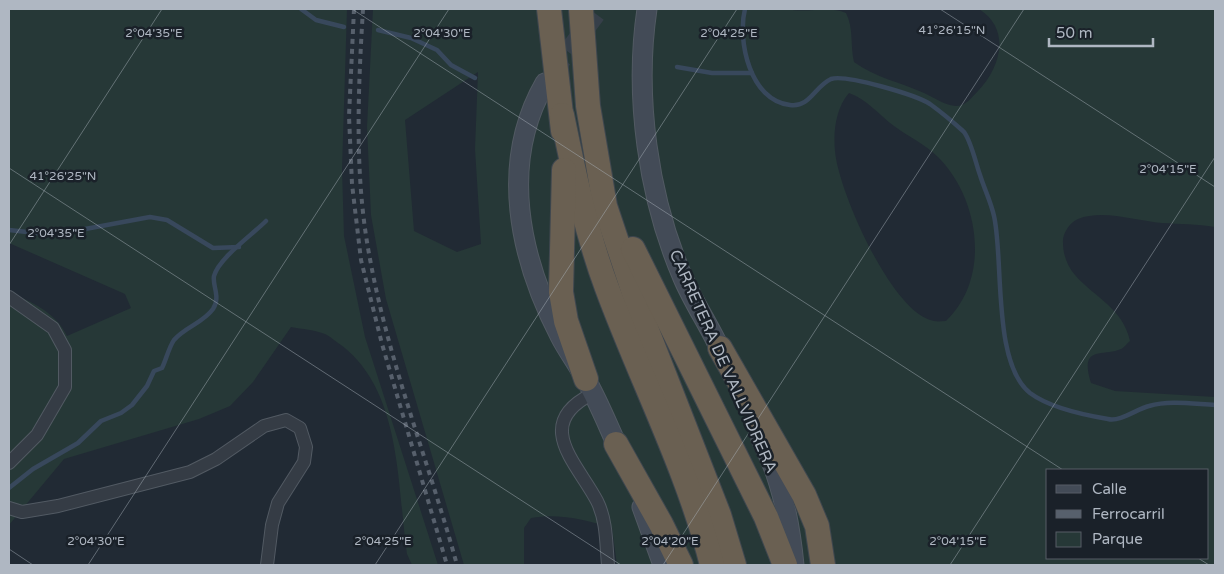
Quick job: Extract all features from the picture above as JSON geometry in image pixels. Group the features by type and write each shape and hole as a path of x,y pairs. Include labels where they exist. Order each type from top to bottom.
{"highway":[{"path":"549,9 562,115 577,186 606,287 672,449 712,565"},
{"path":"581,9 588,106 605,206 643,320 712,497 734,565"},
{"path":"584,63 596,9"},
{"path":"588,106 625,232 766,518 785,565"},
{"path":"562,115 564,192 560,248 561,292 566,321 589,387"},
{"path":"720,348 804,495 817,526 823,565"},
{"path":"616,444 653,508 681,565"}],"main road":[{"path":"635,9 640,19 638,36 644,69"},
{"name":"CARRETERA DE VALLVIDRERA","path":"647,9 644,69 648,149 666,230 686,284 720,348 742,404 772,464 786,513 794,565"},
{"path":"545,83 529,117 520,157 518,186 522,236 545,304 563,342 589,387 635,486 663,565"}],"street":[{"path":"9,297 53,328 65,350 65,387 37,435 9,463"},
{"path":"589,387 567,413 563,424 562,442 568,457 597,502 604,520 608,565"},
{"path":"9,508 22,512 58,506 190,472 216,459 264,426 286,420 300,428 306,447 304,462 278,503 272,525 267,565"}],"green space":[{"path":"9,9 347,9 342,169 344,236 365,337 438,565 412,565 407,554 393,441 386,413 376,387 361,364 341,345 325,334 291,327 253,382 230,406 199,419 64,459 9,525 9,292 50,314 67,336 131,308 125,294 9,243"},
{"path":"373,9 787,9 839,11 846,13 848,19 854,62 879,76 915,89 944,103 960,106 971,99 986,82 997,60 999,38 996,27 979,9 1215,9 1215,227 1152,222 1109,215 1088,216 1072,223 1065,232 1063,243 1066,260 1072,271 1115,312 1121,320 1130,341 1121,349 1100,353 1090,358 1088,371 1091,383 1115,391 1215,397 1215,565 617,565 612,528 582,520 552,516 531,518 524,528 524,565 464,565 386,299 371,215 367,127","holes":["478,72 475,149 481,244 457,252 414,231 405,120","849,93 862,99 894,126 933,152 952,174 963,194 971,216 975,239 974,261 970,283 960,303 946,321 934,321 918,313 901,297 870,248 857,220 838,169 835,151 836,120 841,106"]}],"waterway":[{"path":"301,9 316,20 344,27"},
{"path":"745,9 743,37 750,67 756,81 765,93 776,101 790,105 803,103 825,82 831,79 839,78 865,82 930,104 966,134 994,216 1002,310 1010,359 1018,379 1030,393 1047,403 1068,410 1113,419 1118,419 1157,404 1215,405"},
{"path":"378,30 411,38 437,50 451,65 475,78"},
{"path":"677,67 712,73 752,73"},
{"path":"9,230 45,234 69,232 150,217 167,220 213,248 239,247"},
{"path":"9,488 33,469 78,443 101,421 121,413 132,405 147,386 154,371 162,368 174,340 213,309 216,300 214,276 222,262 266,221"}],"tunnel":[{"path":"551,74 600,9"}],"railway":[{"path":"354,9 349,116 352,184 361,260 382,344 447,565"},
{"path":"363,9 359,103 359,165 361,197 370,259 398,375 457,565"}]}
